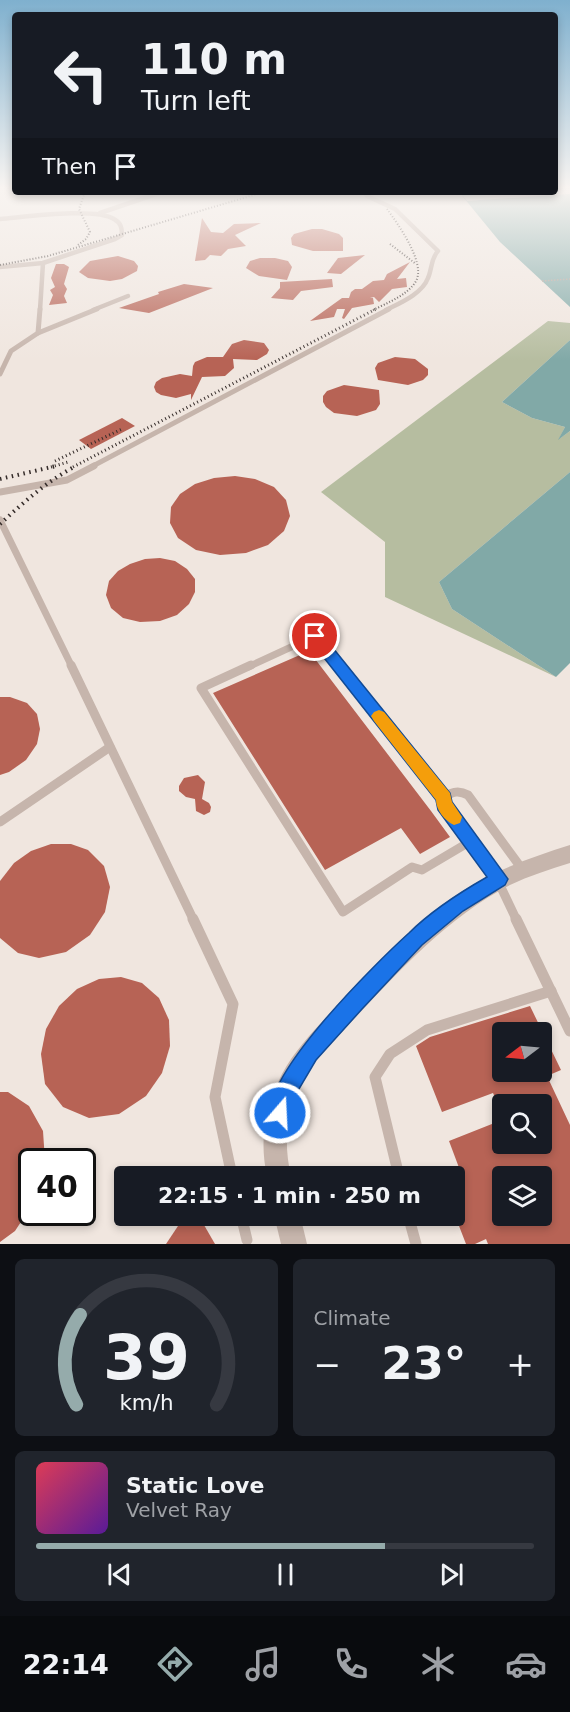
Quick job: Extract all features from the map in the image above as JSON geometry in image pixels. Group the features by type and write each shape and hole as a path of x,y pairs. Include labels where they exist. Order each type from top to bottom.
{"street":[{"path":"277,1166 273,1147 283,1096 309,1053 416,939 457,905 498,880 522,869 570,854"},
{"path":"290,1226 294,1244"}],"lane":[{"path":"0,267 43,263 94,245"},
{"path":"0,492 67,480 411,297 428,280 434,255 438,251 432,245"},
{"path":"38,333 43,263"},
{"path":"0,374 11,351 38,333 128,296"},
{"path":"0,520 233,1004 215,1097 230,1166"},
{"path":"471,841 422,870 412,867 343,912 201,688 315,636 444,798 444,804 471,841 498,880 570,1030"},
{"path":"0,822 110,747"},
{"path":"444,798 461,790 468,795 522,869"},
{"path":"397,1166 375,1077 390,1054 427,1029 551,991"},
{"path":"244,1226 247,1240"},
{"path":"411,1226 416,1244"}],"path":[{"path":"542,281 570,279"}],"green space":[{"path":"548,321 570,323 570,340 502,402 532,418 565,427 559,439 570,431 570,472 439,582 452,609 556,677 385,597 385,542 321,492"}],"water":[{"path":"503,245 570,245 570,307"},
{"path":"570,340 570,431 558,440 565,427 532,418 502,402"},
{"path":"570,472 570,663 556,677 452,609 439,582"}],"building":[{"path":"198,245 246,246 228,249 221,256 210,255 205,260 195,261"},
{"path":"292,245 343,245 343,251 313,251"},
{"path":"365,255 341,274 327,273 338,258"},
{"path":"118,256 134,261 138,266 137,271 122,279 110,281 88,278 79,272 90,261"},
{"path":"260,258 288,261 292,267 287,280 259,276 246,268 250,261"},
{"path":"410,262 397,279 406,278 407,287 392,289 379,302 374,297 370,298 373,298 374,304 352,308 344,319 342,318 345,309 337,309 334,317 310,321 342,298 349,298 355,289 362,289 373,281 384,280 387,274"},
{"path":"56,264 69,267 64,284 67,289 64,296 67,303 49,305 53,295 50,290 55,287 51,278"},
{"path":"332,279 333,287 301,291 293,300 271,298 280,288 280,282"},
{"path":"184,284 213,288 149,313 119,308 159,294 158,292"},
{"path":"244,340 264,343 269,350 267,354 257,360 233,359 234,368 225,376 202,377 191,400 191,394 176,398 156,392 154,387 156,382 162,378 180,374 192,376 195,362 207,357 223,357 232,344"},
{"path":"395,357 415,359 428,369 428,375 423,380 408,385 378,380 375,368 378,363"},
{"path":"344,385 379,390 380,404 376,410 357,416 334,413 326,407 323,396 327,391"},
{"path":"122,418 135,426 91,449 79,440"},
{"path":"235,476 255,479 274,487 286,500 290,516 284,531 268,545 246,553 220,555 196,550 178,538 170,523 171,507 180,494 195,484 214,478"},
{"path":"160,558 175,561 187,569 195,579 195,592 189,604 177,615 160,621 140,622 123,618 111,608 106,595 109,581 118,571 130,564 145,559"},
{"path":"309,651 450,837 420,854 401,828 325,870 213,693"},
{"path":"0,697 10,697 27,703 37,714 40,729 37,744 26,760 9,772 0,775"},
{"path":"198,775 205,782 202,799 211,807 210,812 204,815 196,811 195,799 186,797 179,791 184,778"},
{"path":"51,844 71,844 88,850 104,866 110,887 105,912 90,935 66,952 39,958 18,953 0,938 0,881 14,863 31,851"},
{"path":"121,977 142,983 159,998 169,1020 170,1046 162,1073 146,1096 119,1114 89,1118 63,1107 45,1084 41,1054 46,1029 59,1006 77,989 99,979"},
{"path":"530,1006 538,1022 492,1022 492,1082 550,1082 570,1125 570,1244 488,1244 486,1239 475,1244 466,1244 459,1226 465,1226 465,1166 458,1166 449,1141 492,1124 492,1154 552,1154 552,1094 493,1093 442,1112 416,1046 430,1037"},
{"path":"552,1051 561,1070 552,1074"},
{"path":"0,1092 8,1092 29,1106 43,1131 44,1148 18,1148 18,1226 0,1242"},
{"path":"178,1226 205,1226 215,1244 166,1244"}],"railway":[{"path":"0,265 48,256 85,245"},
{"path":"391,245 416,264"},
{"path":"373,310 397,298 416,281 417,264 410,245"},
{"path":"73,467 376,309"},
{"path":"55,461 122,429"},
{"path":"51,467 68,462"},
{"path":"0,479 56,466"},
{"path":"0,524 46,485 76,466"}],"slow traffic":[{"path":"379,716 444,798 444,804 454,817"}],"route":[{"path":"280,1113 283,1096 309,1053 355,1002 416,939 457,905 499,879 444,804 444,798 315,636"}]}
